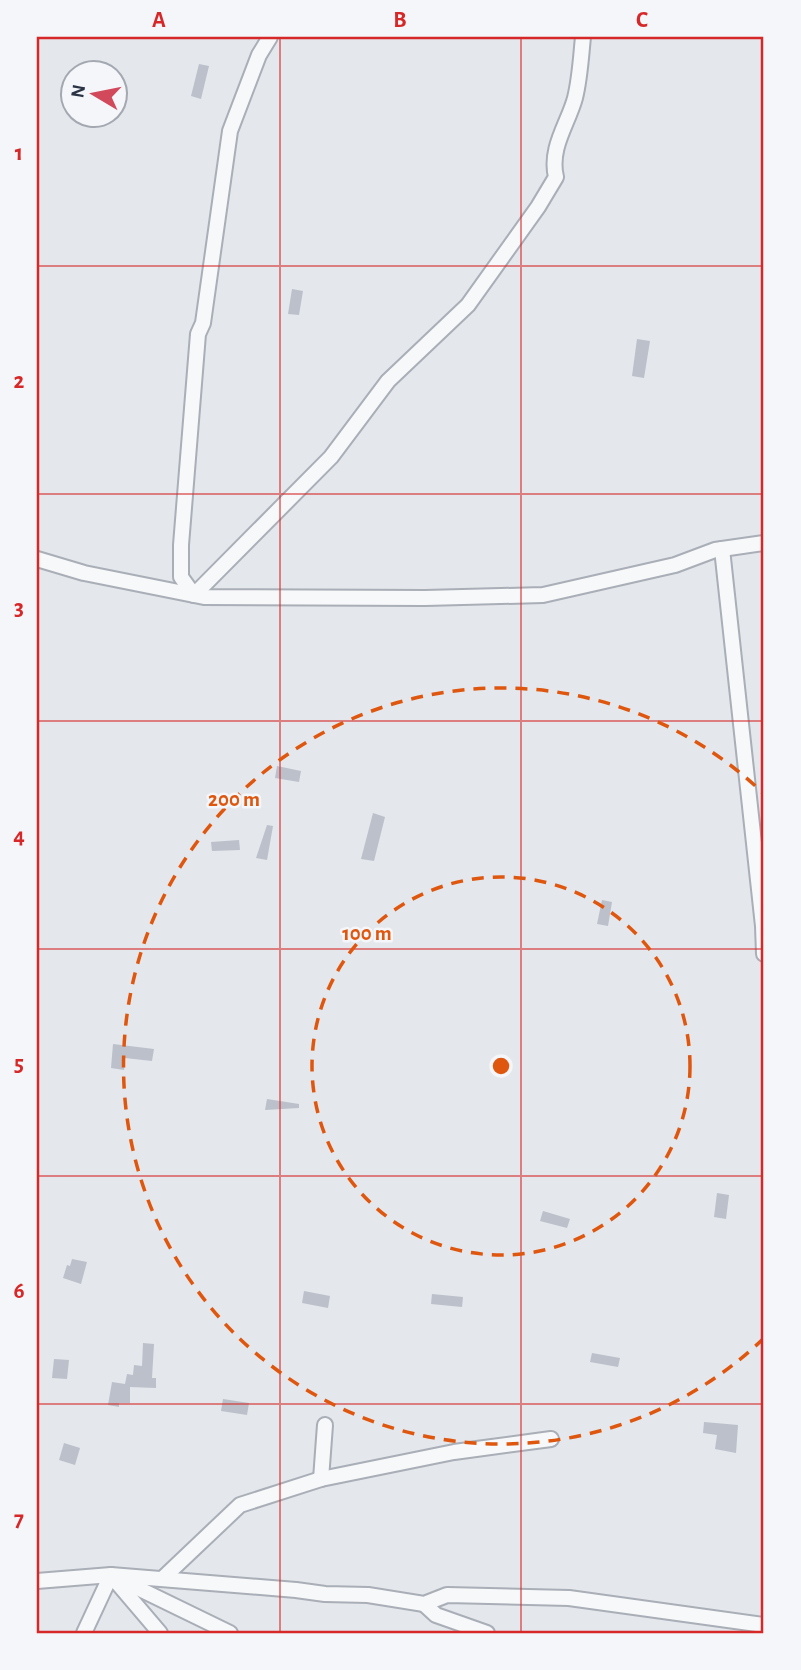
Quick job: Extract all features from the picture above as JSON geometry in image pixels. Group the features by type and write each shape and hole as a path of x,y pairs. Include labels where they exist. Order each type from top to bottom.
{"street":[{"path":"194,595 180,577 198,334 203,323 230,131 259,55 270,37"},
{"path":"194,595 331,457 388,381 468,305 538,207 556,177 554,169 560,133 575,98 583,37"},
{"path":"37,559 84,573 204,597 425,598 542,594 675,565 722,549 764,543"},
{"path":"722,549 764,954"},
{"path":"321,1479 326,1425"},
{"path":"162,1579 240,1505 321,1479 454,1452 551,1439"},
{"path":"84,1633 111,1575"},
{"path":"111,1575 160,1633"},
{"path":"111,1575 230,1633"},
{"path":"37,1581 111,1575 325,1594 368,1595 424,1604 447,1595 569,1598 764,1625"},
{"path":"424,1604 436,1615 487,1633"}],"building":[{"path":"199,64 209,66 201,99 191,96"},
{"path":"292,289 303,291 299,315 288,314"},
{"path":"637,339 650,341 644,378 632,376"},
{"path":"277,766 301,771 299,782 275,778"},
{"path":"373,813 385,817 374,861 361,859"},
{"path":"267,825 273,826 267,860 256,858"},
{"path":"239,840 240,850 212,851 211,842"},
{"path":"602,900 612,902 608,926 597,924"},
{"path":"113,1044 154,1049 152,1061 125,1058 124,1070 111,1068"},
{"path":"267,1099 299,1104 299,1108 265,1110"},
{"path":"717,1193 729,1195 726,1219 714,1217"},
{"path":"543,1211 570,1219 567,1228 540,1221"},
{"path":"72,1259 87,1262 81,1284 63,1278"},
{"path":"304,1291 330,1296 328,1308 302,1303"},
{"path":"432,1294 463,1297 462,1307 431,1304"},
{"path":"143,1343 154,1344 152,1378 156,1378 156,1388 130,1387 130,1403 119,1403 119,1407 108,1405 112,1382 125,1384 127,1374 133,1375 134,1365 142,1366"},
{"path":"592,1353 620,1358 618,1367 590,1362"},
{"path":"54,1359 69,1360 67,1379 52,1378"},
{"path":"223,1399 249,1403 247,1415 221,1411"},
{"path":"704,1422 738,1425 736,1453 715,1449 717,1435 703,1433"},
{"path":"64,1443 80,1448 75,1465 59,1460"}]}
